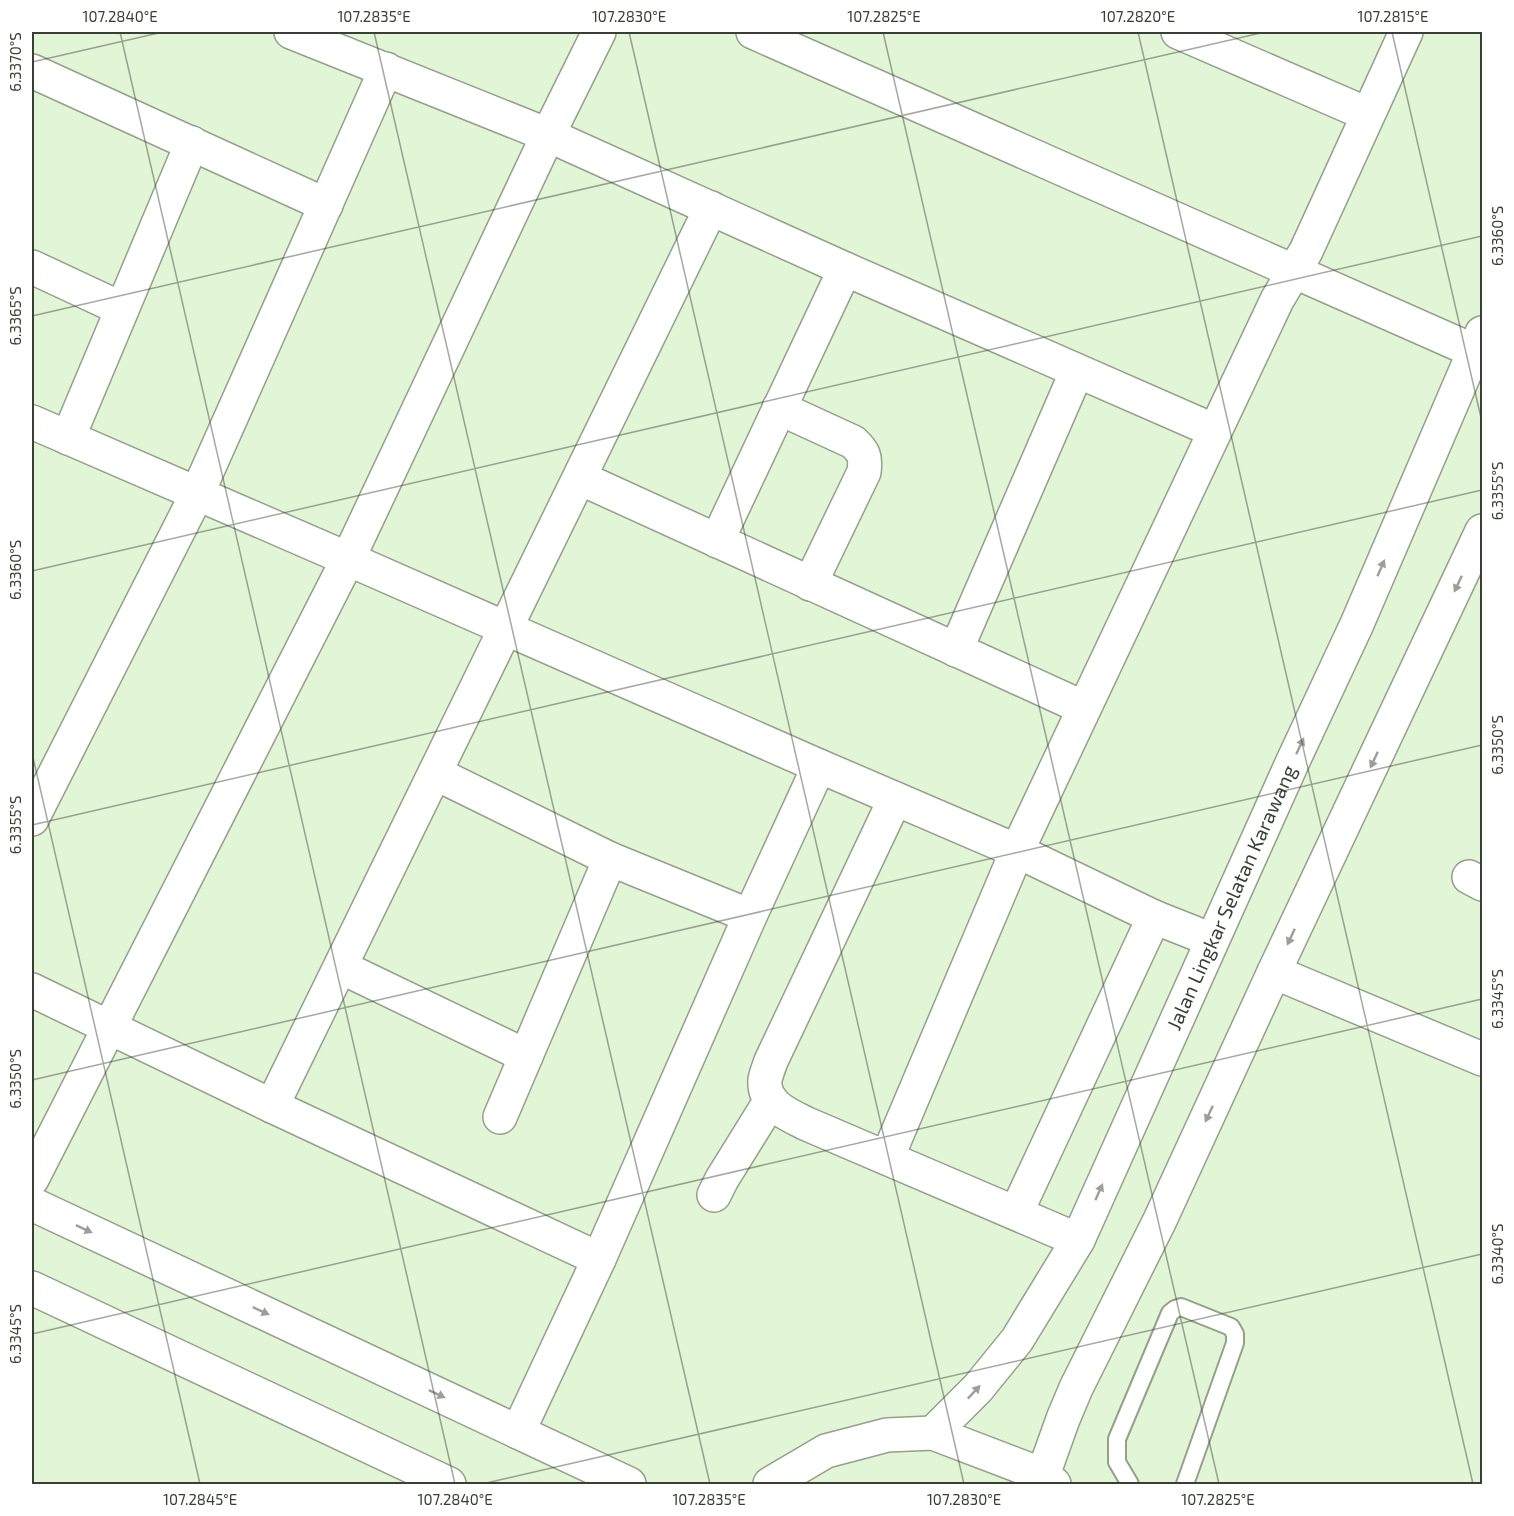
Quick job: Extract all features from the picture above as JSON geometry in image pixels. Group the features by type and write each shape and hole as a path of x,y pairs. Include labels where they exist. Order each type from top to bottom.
{"street":[{"path":"291,32 548,135 1215,431"},
{"path":"32,1179 348,559 599,32"},
{"path":"753,32 1294,271 1478,342"},
{"path":"1178,32 1234,43 1367,114"},
{"path":"887,1158 1017,851 1277,300 1306,251 1406,32"},
{"path":"32,819 197,494 386,69"},
{"path":"32,71 326,205"},
{"path":"68,438 192,143"},
{"path":"272,1106 711,208"},
{"path":"32,267 122,309"},
{"path":"717,541 845,268"},
{"name":"Jalan Lingkar Selatan Karawang","path":"933,1433 978,1388 1017,1340 1078,1240 1288,771 1357,624 1478,342"},
{"path":"956,650 1077,371"},
{"path":"779,408 853,442 861,450 865,461 864,472 810,584"},
{"path":"32,422 1017,851 1154,917 1212,940"},
{"path":"580,478 1084,708"},
{"path":"770,1485 826,1451 888,1435 933,1433 1048,1480 1062,1419 1076,1388 1160,1220 1482,531"},
{"path":"518,1432 600,1259 750,916 819,766"},
{"path":"435,773 610,859 750,916"},
{"path":"895,799 771,1061 765,1083 766,1092 777,1107 807,1124 1078,1240"},
{"path":"500,1117 610,859"},
{"path":"1016,1213 1154,917"},
{"path":"340,967 526,1056"},
{"path":"1275,972 1482,1059"},
{"path":"32,990 272,1106 600,1259"},
{"path":"714,1195 771,1100"},
{"path":"32,1204 629,1485"},
{"path":"32,1288 449,1485"}],"lane":[{"path":"1130,1485 1117,1462 1118,1438 1170,1313 1181,1307 1231,1327 1236,1343 1185,1485"}]}
